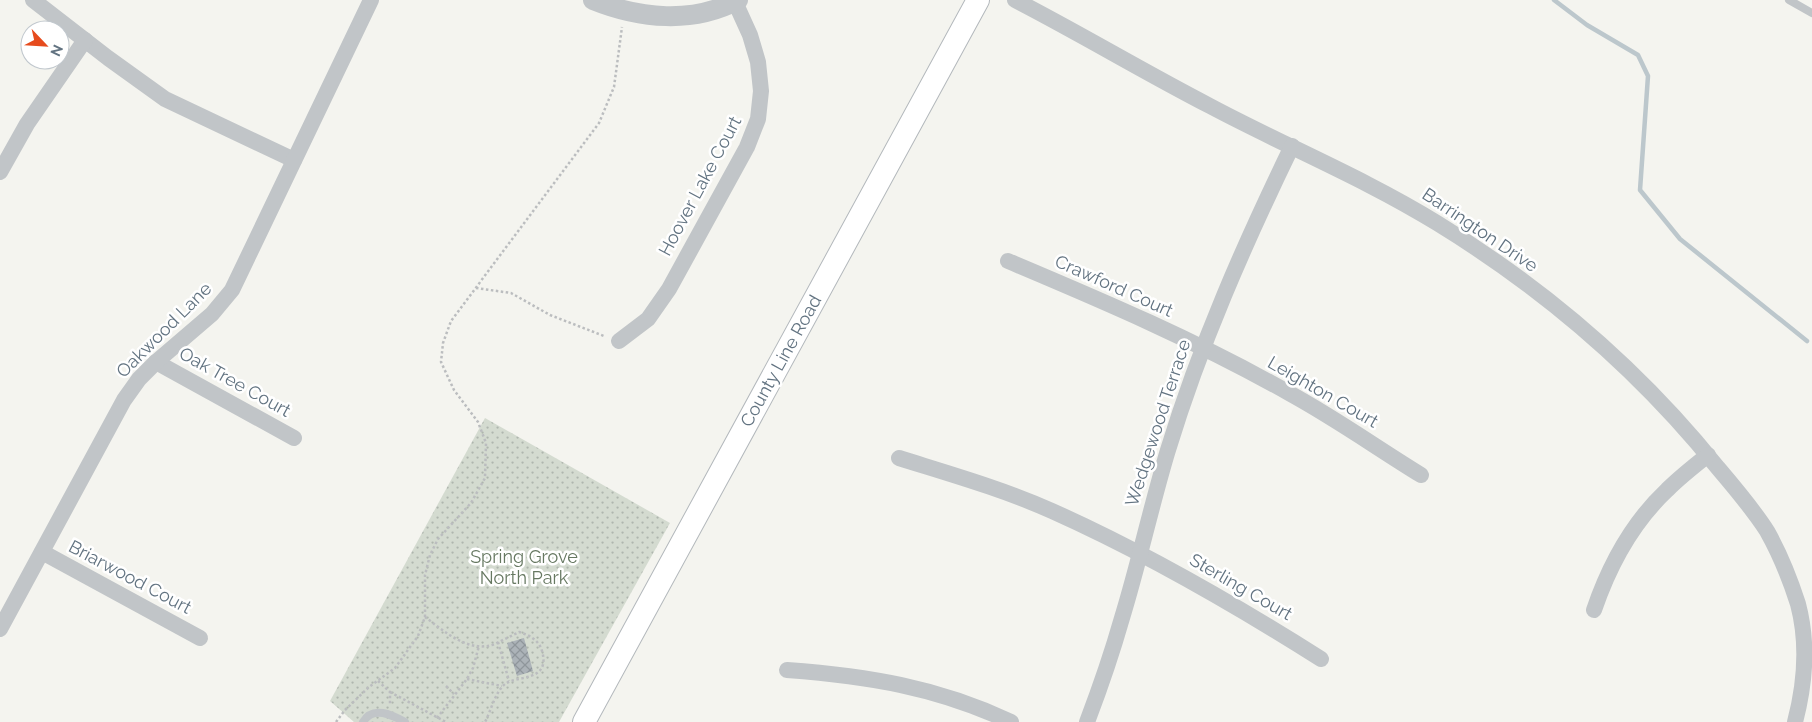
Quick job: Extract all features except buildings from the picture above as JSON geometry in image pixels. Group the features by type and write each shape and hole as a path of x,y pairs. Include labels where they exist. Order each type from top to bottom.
{"main road":[{"name":"County Line Road","path":"584,722 978,0"}],"street":[{"path":"33,0 165,99 294,160"},
{"name":"Oakwood Lane","path":"0,629 124,400 139,379 212,314 232,290 246,265 294,160 372,0"},
{"path":"593,0 641,14 667,17 699,15 737,1"},
{"name":"Barrington Drive","path":"1015,0 1208,106 1337,168 1415,210 1466,241 1522,280 1639,380 1708,455 1766,530 1788,576 1807,627 1795,722"},
{"name":"Hoover Lake Court","path":"620,341 648,318 669,289 747,147 758,119 761,91 758,62 737,1"},
{"path":"0,172 27,124 85,40"},
{"name":"Wedgewood Terrace","path":"1086,722 1102,682 1122,617 1168,449 1202,347 1236,265 1292,146"},
{"name":"Crawford Court","path":"1008,261 1202,347"},
{"name":"Leighton Court","path":"1202,347 1289,393 1421,475"},
{"name":"Oak Tree Court","path":"156,362 294,438"},
{"path":"1594,610 1602,587 1636,525 1666,490 1708,455"},
{"name":"Sterling Court","path":"898,458 1011,494 1051,511 1204,587 1320,659"},
{"name":"Briarwood Court","path":"42,552 200,638"},
{"path":"787,670 841,674 905,685 952,698 1011,722"}],"lane":[{"path":"1789,0 1812,13"},
{"path":"363,722 366,717 376,712 389,713 405,722"}],"path":[{"path":"336,722 345,710 370,687 395,668 418,636 425,617 425,575 430,555 438,539 471,503 485,478 486,443 478,422 454,390 441,362 443,344 451,321 599,123 614,87 624,9"},
{"path":"476,288 511,293 550,315 620,341"},
{"path":"425,617 458,640 479,646 493,644 519,632 530,635 538,643 542,650 544,663 538,672 527,678 510,681 503,686 485,722"},
{"path":"498,642 510,681"},
{"path":"437,718 467,679 473,668 479,646"},
{"path":"467,679 503,686"},
{"path":"378,681 390,692 446,722"},
{"path":"446,686 454,694"},
{"path":"389,713 390,692"}],"green space":[{"name":"Spring Grove North Park","path":"485,418 670,523 559,722 354,722 330,701"}],"waterway":[{"path":"1554,0 1587,25 1638,55 1648,76 1640,190 1680,239 1807,341"}]}
